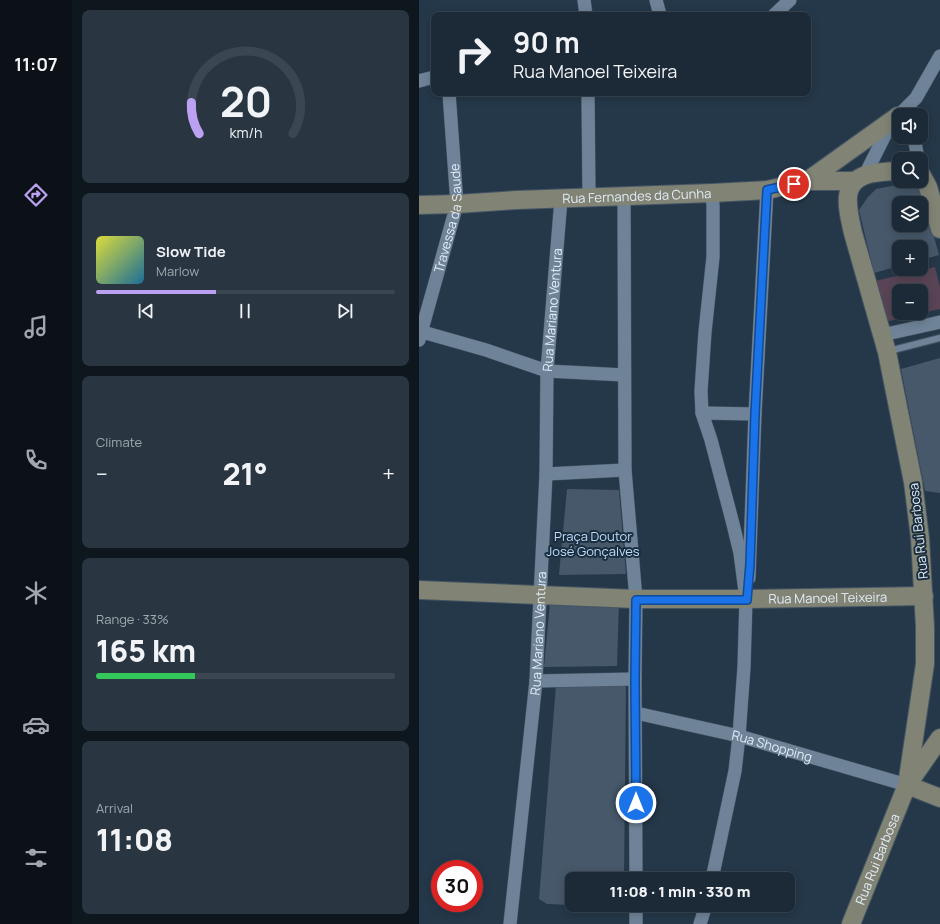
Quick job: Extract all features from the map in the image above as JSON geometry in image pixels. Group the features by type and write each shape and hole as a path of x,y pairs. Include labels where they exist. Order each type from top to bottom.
{"street":[{"path":"584,0 586,12"},
{"path":"655,0 659,12"},
{"path":"777,12 790,0"},
{"path":"910,108 940,56"},
{"path":"419,81 431,78"},
{"name":"Travessa da Saude","path":"420,334 457,204 449,96"},
{"path":"588,96 589,197"},
{"path":"859,178 892,123"},
{"path":"807,181 892,125"},
{"path":"859,178 892,172"},
{"name":"Rua Fernandes da Cunha","path":"419,205 767,190 807,181 859,178"},
{"name":"Rua Rui Barbosa","path":"851,924 907,785 925,664 924,596 920,538 913,482 884,343 848,213 850,188 859,178"},
{"path":"928,187 940,229"},
{"path":"713,872 735,770 739,736 753,505 755,414 767,190"},
{"path":"712,193 713,256 705,332 701,391 702,413 721,477 740,553 747,600"},
{"path":"624,196 625,470 636,600 636,872"},
{"name":"Rua Mariano Ventura","path":"510,924 537,681 546,474 547,371 561,199"},
{"path":"884,343 940,322"},
{"path":"420,334 486,350 547,371 624,375"},
{"path":"702,413 755,414"},
{"path":"546,474 625,470"},
{"name":"Rua Manoel Teixeira","path":"419,590 636,600 747,600 924,596"},
{"path":"537,681 635,679"},
{"name":"Rua Shopping","path":"635,713 739,736 907,785"},
{"path":"940,738 907,785 940,798"},
{"path":"636,912 636,924"},
{"path":"701,924 704,912"}],"lane":[{"path":"884,343 940,338"}],"green space":[{"path":"892,186 892,188 917,188 921,190 923,196 892,196 892,232 928,232 928,215 939,255 928,258 928,240 892,240 892,268 874,273 859,210 876,189"},
{"path":"940,358 940,493 925,491 901,369"},
{"name":"Praça Doutor José Gonçalves","path":"567,489 619,490 626,574 559,575"},
{"path":"619,599 617,666 544,667 550,603"},
{"path":"626,684 624,872 565,872 565,905 547,904 539,899 556,685"}],"building":[{"path":"935,267 940,287 940,309 928,312 928,284 892,284 892,320 894,320 885,322 875,281 896,276 928,276 928,269"}],"route":[{"path":"636,803 636,600 747,600 753,505 755,414 767,190 794,184"}]}
